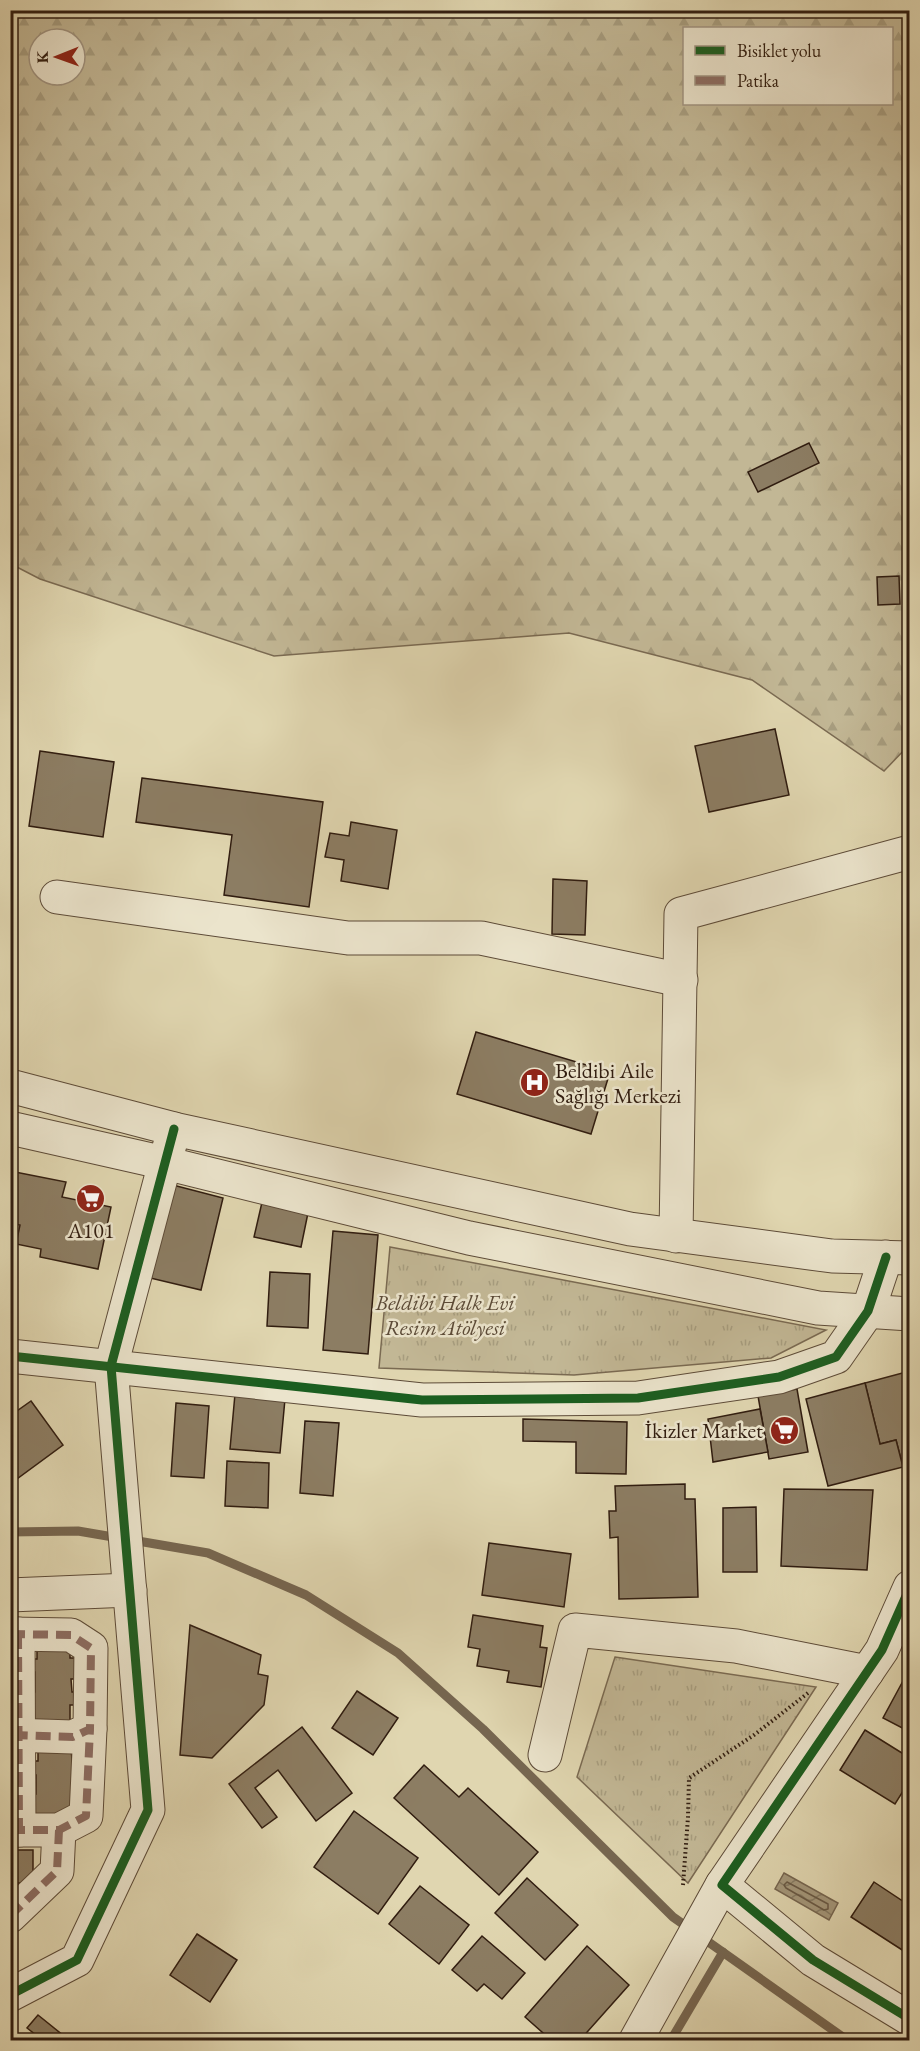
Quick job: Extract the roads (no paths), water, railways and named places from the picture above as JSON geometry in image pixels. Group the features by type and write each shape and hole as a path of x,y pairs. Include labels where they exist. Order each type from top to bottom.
{"street":[{"path":"676,1236 681,914 909,852"},
{"path":"57,897 348,938 481,938 681,980"},
{"path":"10,1086 174,1129 630,1229 832,1257 898,1257 868,1311 836,1357 779,1377 638,1398 422,1400 10,1356"},
{"path":"10,1128 165,1163 469,1238 818,1308 909,1314"},
{"path":"10,1995 77,1960 148,1810 111,1366 174,1129"},
{"path":"10,1595 130,1590"},
{"path":"636,2040 722,1885 853,1669 882,1650 909,1590"},
{"path":"545,1755 575,1630 736,1646 853,1669"},
{"path":"14,1634 71,1635 91,1648 86,1816 59,1830 15,1830 14,1634"},
{"path":"15,1735 73,1737 90,1729"},
{"path":"10,1916 57,1871 59,1830"},
{"path":"722,1885 813,1960 909,2019"}],"water":[{"path":"784,1873 838,1903 829,1920 775,1889"}],"waterway":[{"path":"10,1532 78,1531 119,1538"},
{"path":"132,1540 208,1553 306,1595 398,1653 483,1729 673,1917 847,2040"},
{"path":"671,2040 723,1952"}],"place":[{"name":"Beldibi Aile Sağlığı Merkezi","path":"534,1083"},
{"name":"A101","path":"91,1198"},
{"name":"İkizler Market","path":"784,1430"}],"park label":[{"name":"Beldibi Halk Evi Resim Atölyesi","path":"445,1314"}]}
